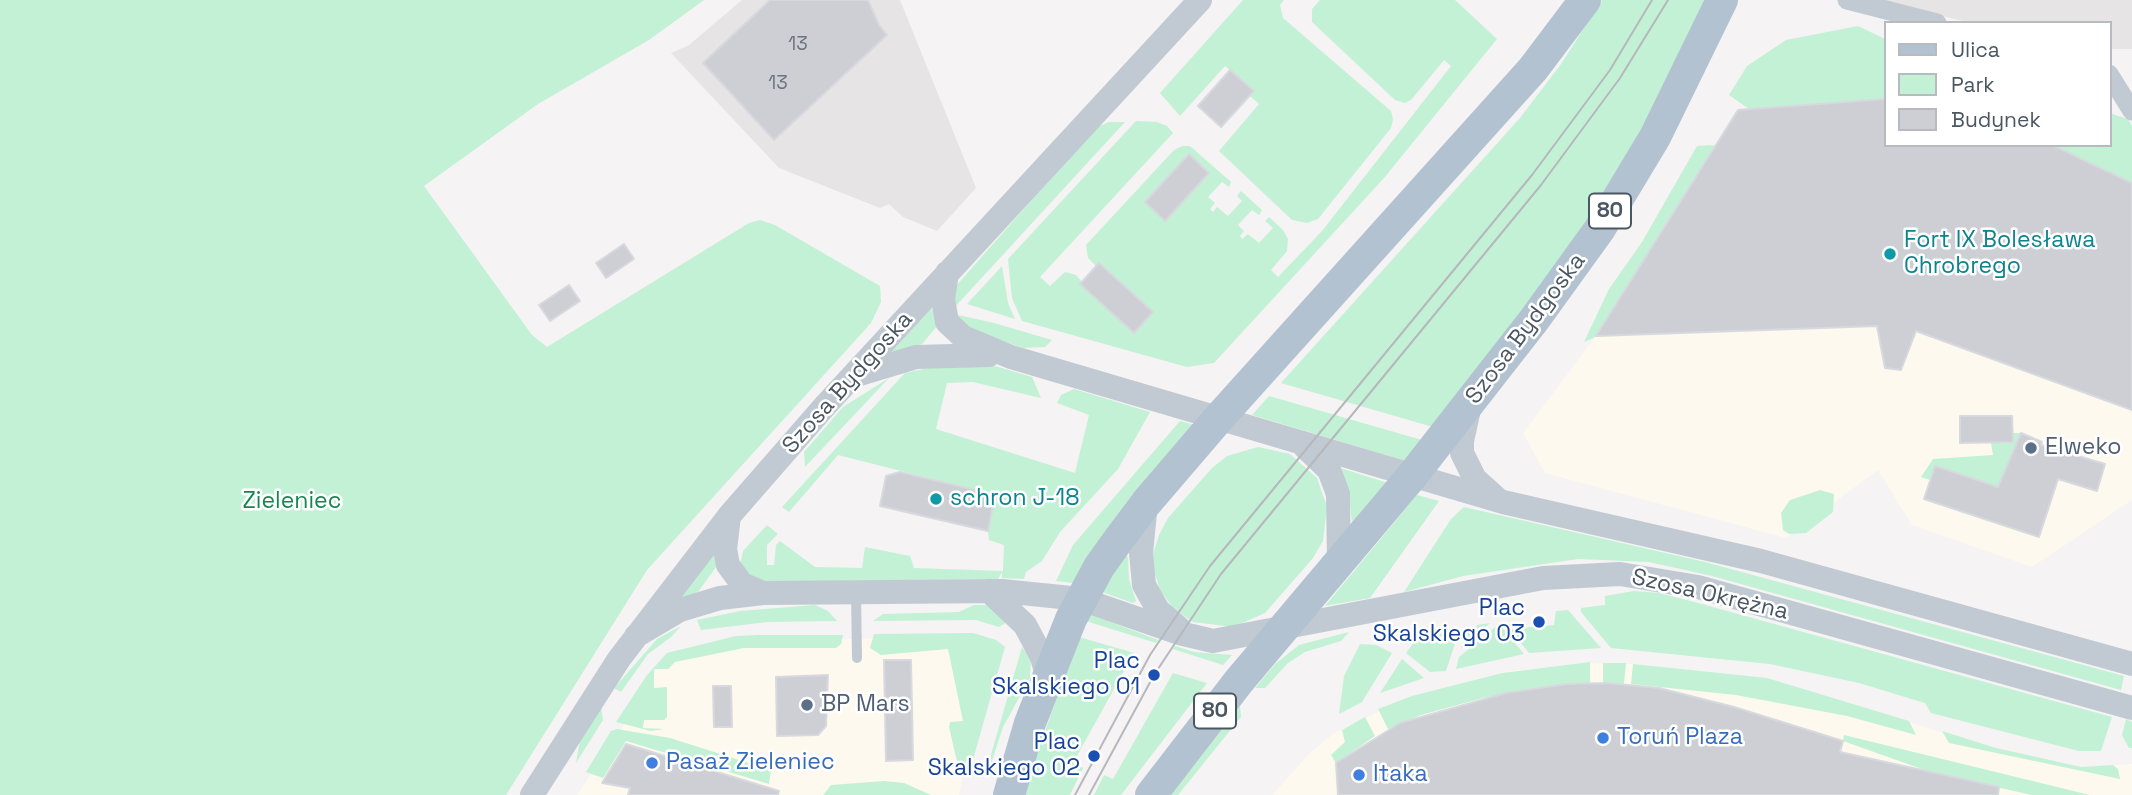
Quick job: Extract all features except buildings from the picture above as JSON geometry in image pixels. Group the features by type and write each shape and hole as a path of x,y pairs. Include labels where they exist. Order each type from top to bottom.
{"main road":[{"path":"1009,795 1047,675 1082,599 1100,567 1146,503 1218,419 1524,79 1585,0"},
{"name":"Szosa Bydgoska","path":"1339,563 1470,404 1599,230 1655,137 1722,0"},
{"name":"80","path":"1151,795 1282,630 1339,563"}],"street":[{"name":"Szosa Bydgoska","path":"531,795 636,636 729,516 947,273 1200,0"},
{"path":"1847,0 1929,21"},
{"path":"2111,77 2132,111"},
{"path":"947,273 943,310 947,322 963,337 1011,357"},
{"path":"853,376 937,354 972,353 1011,357"},
{"name":"Szosa Okrężna","path":"1011,357 1503,502 1761,561 2132,664"},
{"path":"1470,404 1462,453 1475,479 1503,502"},
{"name":"Szosa Okrężna","path":"1293,440 1317,455 1329,470 1338,494 1339,563"},
{"path":"1146,503 1140,570 1147,592 1170,622 1198,639"},
{"path":"729,516 725,550 729,565 742,584 763,593"},
{"name":"Szosa Okrężna","path":"636,636 680,610 704,602 763,593 989,591 1040,593 1082,599 1198,639 1232,639 1535,579 1580,574 1620,574 1698,587 2132,708"},
{"path":"989,591 1025,625 1042,657 1047,675"}],"lane":[{"path":"856,593 857,658"}],"shaded area":[{"path":"742,0 900,0 976,188 937,231 903,217 889,204 880,208 779,168 671,53 689,45"},
{"path":"1877,0 2132,0 2132,49 2111,49 2111,21 1963,21"},
{"path":"1884,99 1884,147 2132,183 2132,500 2032,567 1912,525 1878,470 1786,538 1545,473 1523,433 1596,336 1738,110"},
{"name":"BP Mars","path":"954,636 985,679 959,795 577,795 620,731 659,665 745,642"},
{"name":"Toruń Plaza","path":"1590,663 1633,664 1769,680 1994,748 2081,768 2132,764 2132,795 1272,795 1311,752 1334,733 1405,699 1503,672"}],"green space":[{"name":"Zieleniec","path":"0,0 704,0 649,40 538,104 424,186 532,335 547,347 749,223 760,220 775,225 880,286 881,302 871,323 647,570 506,795 0,795"},
{"path":"1243,0 1284,0 1280,5 1283,18 1391,111 1391,128 1318,219 1307,223 1292,220 1219,151 1259,104 1249,95 1253,90 1225,66 1180,116 1160,93"},
{"path":"1320,0 1455,0 1497,39 1384,178 1214,363 1187,367 1022,321 1012,298 1008,259 1136,121 1157,122 1167,126 1173,133 1040,277 1050,286 1065,272 1076,275 1082,282 1080,284 1134,332 1153,312 1099,263 1096,266 1088,258 1086,245 1174,150 1182,146 1190,146 1231,182 1229,187 1222,182 1208,197 1215,203 1210,209 1213,212 1217,207 1228,216 1242,201 1237,196 1241,191 1262,210 1259,215 1252,210 1238,225 1244,231 1240,236 1242,239 1248,234 1259,243 1273,228 1265,221 1269,217 1283,230 1288,239 1287,251 1271,270 1278,277 1322,231 1451,66 1444,60 1411,100 1405,103 1395,100 1312,22 1312,9"},
{"path":"1602,0 1708,0 1644,130 1596,210 1537,297 1433,427 1281,383 1520,118 1561,64"},
{"path":"1858,26 1884,39 1884,147 2111,147 2111,114 2128,119 2132,126 2132,393 1795,120 1749,109 1729,95 1747,66 1786,40"},
{"path":"1109,122 1125,122 953,309 956,286 1095,128"},
{"path":"1697,146 1737,149 1620,326 1584,342 1609,289 1642,242"},
{"path":"1002,266 1008,303 1015,319 967,304"},
{"path":"932,308 938,325 922,344 895,353 892,351"},
{"path":"958,315 1052,340 1045,347 1023,348 963,327"},
{"path":"947,364 995,366 1032,377 1041,398 973,382 947,383 936,429 1075,473 1089,415 1057,403 1061,395 1074,389 1150,412 1118,469 1060,532 1042,561 1026,572 1024,579 1002,578 1002,572 998,579 756,582 740,565 743,551 767,525 778,534 767,545 767,565 774,565 776,545 780,541 815,567 862,568 865,547 910,556 914,568 1003,571 1004,545 989,540 993,506 988,493 838,455 789,512 782,507 905,373"},
{"path":"889,378 805,467 804,452 843,407"},
{"path":"1269,396 1422,440 1406,461 1252,415"},
{"path":"1180,421 1195,425 1132,495 1099,540 1074,583 1056,581 1073,545"},
{"path":"2013,433 2021,433 1998,487 1935,466 1930,480 1921,477 1933,459 1993,455 1991,443 2012,442"},
{"path":"1258,447 1290,454 1317,478 1327,507 1323,541 1313,558 1265,613 1233,627 1193,622 1173,608 1160,590 1153,554 1159,535 1168,518 1212,468 1227,456"},
{"path":"1340,468 1388,483 1352,524 1349,492"},
{"path":"1820,490 1834,494 1833,512 1806,533 1789,534 1783,530 1781,513 1790,500"},
{"path":"1417,495 1439,501 1370,598 1325,606"},
{"path":"1464,507 1705,562 2124,676 2121,690 1712,576 1649,562 1578,559 1463,576 1404,592 1451,519"},
{"path":"717,550 719,563 698,592 678,600"},
{"path":"1125,555 1128,557 1129,579 1136,601 1133,603 1102,592"},
{"path":"1634,591 1659,593 1698,603 2112,717 2101,751 2079,751 1931,713 1925,703 1859,683 1770,664 1611,648 1581,612 1581,608 1605,605 1605,596"},
{"path":"815,605 828,611 837,621 767,622 701,630 697,620 740,611"},
{"path":"974,605 986,605 1010,620 999,627 976,620 873,621 883,614 959,612"},
{"path":"1568,610 1601,648 1529,653 1510,629 1554,625 1556,611"},
{"path":"1090,614 1158,640 1156,643 1086,621"},
{"path":"1490,623 1461,649 1468,626 1476,629 1477,625"},
{"path":"1499,624 1524,654 1456,669 1459,657"},
{"path":"681,626 648,654 621,692 614,688 657,639"},
{"path":"1460,628 1446,671 1430,672 1406,653 1418,637"},
{"path":"1349,632 1341,641 1305,652 1288,663 1265,688 1255,688 1275,664 1299,645"},
{"path":"973,633 996,640 1005,647 970,770 958,766 949,727 950,722 963,721 948,649 881,655 870,648 874,634"},
{"path":"843,635 841,644 836,648 744,648 675,662 668,669 654,669 654,688 667,687 667,717 664,720 644,720 643,728 664,729 651,731 616,722 647,675 667,653 736,636"},
{"path":"1079,637 1134,653 1073,763 1083,768 1070,795 1022,795"},
{"path":"1360,644 1376,645 1392,653 1362,702 1339,714 1344,676"},
{"path":"1175,646 1194,652 1232,655 1223,665 1173,649"},
{"path":"1022,647 1031,659 1030,678 1003,727 991,764 988,765"},
{"path":"1402,659 1424,678 1380,693"},
{"path":"1590,662 1590,683 1534,688 1483,698 1421,715 1388,729 1378,709 1412,696 1502,673"},
{"path":"1603,663 1626,663 1624,684 1603,683"},
{"path":"1633,664 1767,678 1909,721 1916,735 1847,716 1736,695 1631,684"},
{"path":"1173,673 1207,683 1121,795 1094,795 1104,775 1113,779"},
{"path":"601,706 603,720 576,763 580,740"},
{"path":"1240,706 1241,717 1178,795 1171,795"},
{"path":"1365,717 1375,736 1336,763 1331,755 1345,742 1342,730"},
{"path":"2126,719 2132,722 2132,748 2129,748 2122,735"},
{"path":"617,729 670,738 771,770 769,784 626,741 603,778 586,772 611,731"},
{"path":"1942,731 1996,748 2081,767 2113,765 2118,769 2120,779 1949,743"},
{"path":"1844,735 2090,795 2032,795 1933,773 1843,741"},
{"path":"884,781 904,783 931,795 823,795 831,785"}],"tram line":[{"path":"1075,795 1150,655 1210,566 1532,175 1610,70 1652,0"},
{"path":"1089,795 1154,675 1221,574 1541,185 1620,78 1668,0"}],"place":[{"name":"Fort IX Bolesława Chrobrego","path":"1890,254"},
{"name":"Elweko","path":"2031,448"},
{"name":"schron J-18","path":"936,499"},
{"name":"Plac Skalskiego 03","path":"1539,622"},
{"name":"Plac Skalskiego 01","path":"1154,675"},
{"name":"BP Mars","path":"807,705"},
{"name":"Toruń Plaza","path":"1603,738"},
{"name":"Plac Skalskiego 02","path":"1094,756"},
{"name":"Pasaż Zieleniec","path":"652,763"},
{"name":"Itaka","path":"1359,775"}]}
